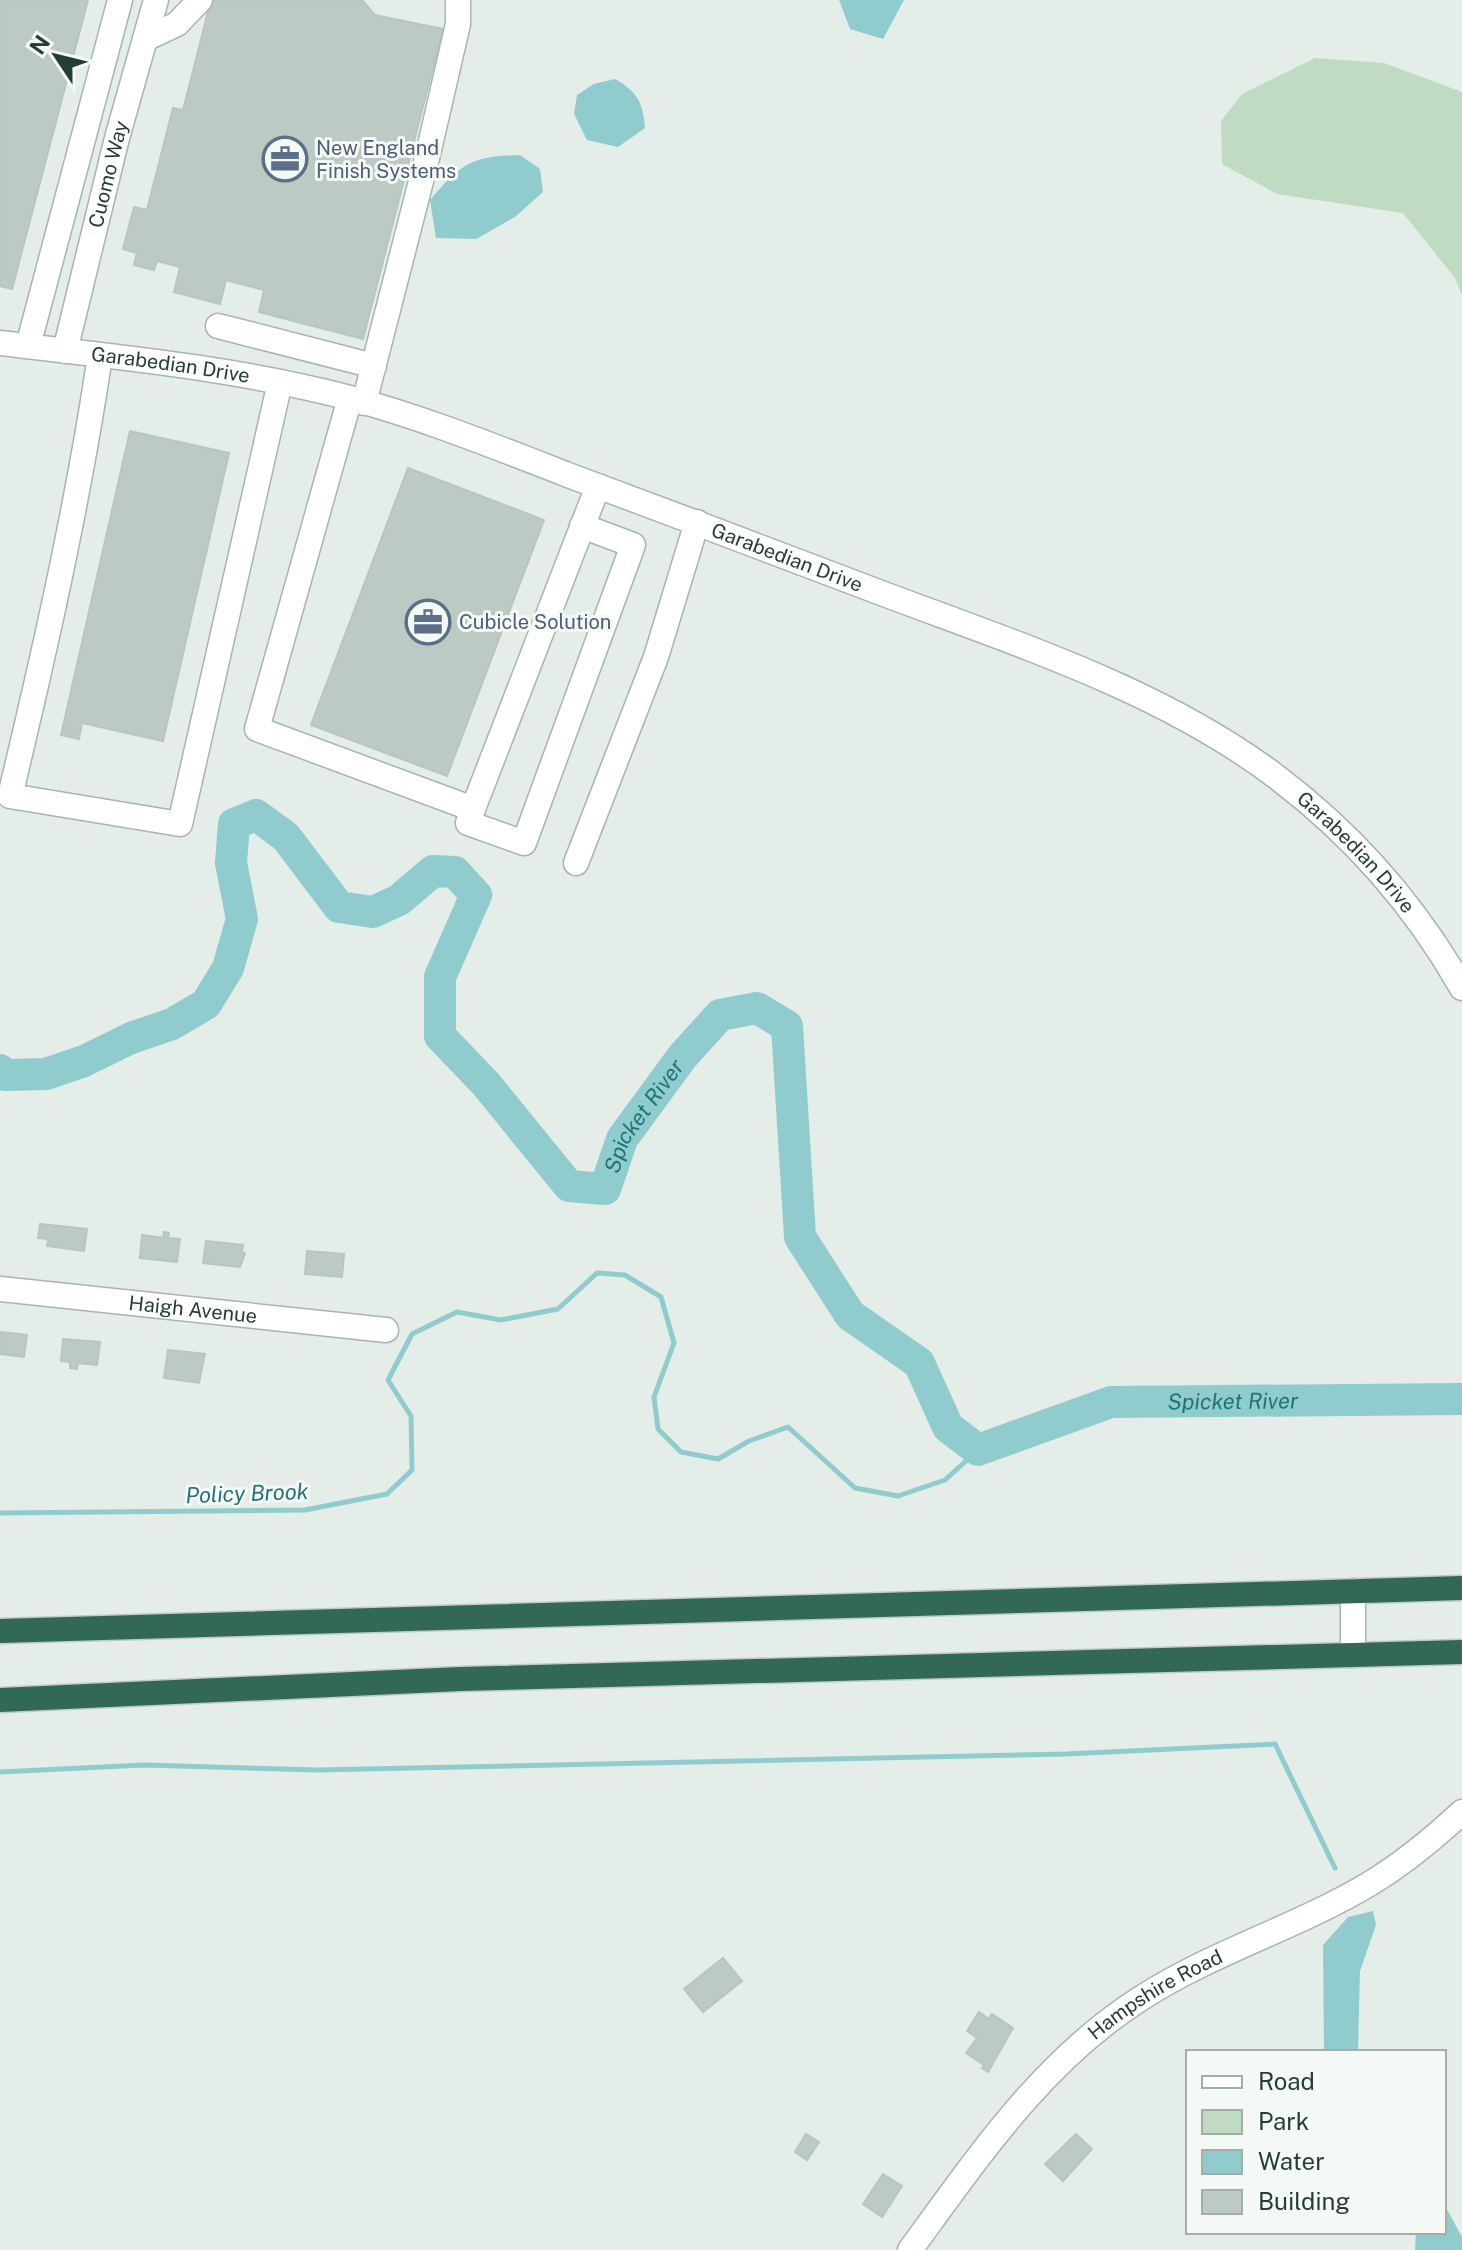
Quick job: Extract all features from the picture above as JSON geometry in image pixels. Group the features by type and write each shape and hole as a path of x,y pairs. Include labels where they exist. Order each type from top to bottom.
{"highway":[{"path":"0,1631 1462,1588"},
{"path":"0,1700 445,1680 1462,1652"}],"street":[{"path":"28,346 120,0"},
{"name":"Cuomo Way","path":"65,351 156,0"},
{"path":"145,39 177,24 200,0"},
{"path":"458,0 458,24 374,366 357,400 257,729 473,809"},
{"path":"218,326 374,366"},
{"name":"Garabedian Drive","path":"0,343 280,382 357,400 448,429 697,522 1109,682 1224,741 1276,777 1341,831 1424,928 1462,988"},
{"path":"100,356 78,492 10,796 180,824 280,382"},
{"path":"582,526 633,545 524,843 468,823 582,526 598,486"},
{"path":"576,863 656,657 697,522"},
{"name":"Haigh Avenue","path":"0,1289 386,1330"},
{"path":"1353,1591 1353,1655"},
{"name":"Hampshire Road","path":"910,2250 1015,2110 1092,2034 1182,1974 1371,1883 1423,1847 1462,1812"}],"green space":[{"path":"1315,58 1384,63 1462,92 1462,296 1455,278 1403,213 1277,194 1222,164 1221,121 1242,94"}],"water":[{"path":"839,0 904,0 883,39 850,29"},
{"path":"615,79 638,99 645,128 618,147 587,140 574,114 577,95 594,84"},
{"path":"520,155 540,169 543,192 515,217 476,239 436,238 430,200 450,178 478,160"},
{"path":"1373,1911 1376,1925 1360,1971 1358,2050 1324,2050 1323,1945 1348,1917"},
{"path":"1446,2208 1462,2237 1462,2250 1415,2250 1416,2234 1446,2234"}],"building":[{"path":"0,0 88,0 12,289 0,286"},
{"name":"New England Finish Systems","path":"211,0 362,0 375,15 443,29 363,339 259,312 264,290 226,280 220,304 174,292 180,267 157,261 154,270 134,265 137,253 123,249 134,207 147,210 173,108 183,110"},
{"path":"130,431 229,453 163,741 82,723 79,739 61,735"},
{"name":"Cubicle Solution","path":"408,468 544,520 447,776 311,725"},
{"path":"40,1224 87,1229 84,1251 47,1246 48,1239 38,1238"},
{"path":"164,1232 169,1233 168,1238 180,1239 177,1262 140,1258 142,1235 163,1238"},
{"path":"206,1241 243,1245 242,1253 245,1253 240,1267 203,1263"},
{"path":"307,1251 344,1254 342,1277 305,1274"},
{"path":"0,1332 27,1335 24,1357 0,1354"},
{"path":"63,1339 100,1342 97,1365 78,1363 77,1369 70,1368 70,1362 61,1361"},
{"path":"168,1350 205,1354 199,1383 164,1378"},
{"path":"723,1958 742,1981 703,2012 684,1989"},
{"path":"979,2012 989,2019 992,2014 1013,2028 988,2072 982,2068 984,2065 966,2053 977,2038 967,2031"},
{"path":"806,2134 819,2142 807,2160 795,2152"},
{"path":"1076,2134 1092,2149 1063,2181 1045,2164"},
{"path":"883,2174 902,2186 882,2217 863,2204"}],"waterway":[{"name":"Spicket River","path":"0,1070 5,1075 46,1074 172,1024 206,1004 228,968 242,919 231,863 234,824 256,815 286,837 339,907 373,912 399,900 433,871 455,872 476,895 440,977 440,1036 486,1084 569,1186 605,1189 622,1139 682,1057 720,1015 757,1008 787,1026 800,1237 850,1315 919,1363 948,1427 978,1450 1111,1402 1462,1399"},
{"name":"Policy Brook","path":"0,1513 305,1510 387,1494 412,1470 411,1416 388,1380 412,1334 457,1312 501,1320 558,1309 597,1273 625,1275 661,1297 674,1343 654,1397 658,1429 681,1452 718,1459 749,1441 788,1427 855,1488 898,1496 945,1480 978,1450"},
{"path":"0,1772 144,1765 317,1770 1066,1754 1275,1744 1335,1868"}],"place":[{"name":"New England Finish Systems","path":"285,159"},
{"name":"Cubicle Solution","path":"428,622"}]}
